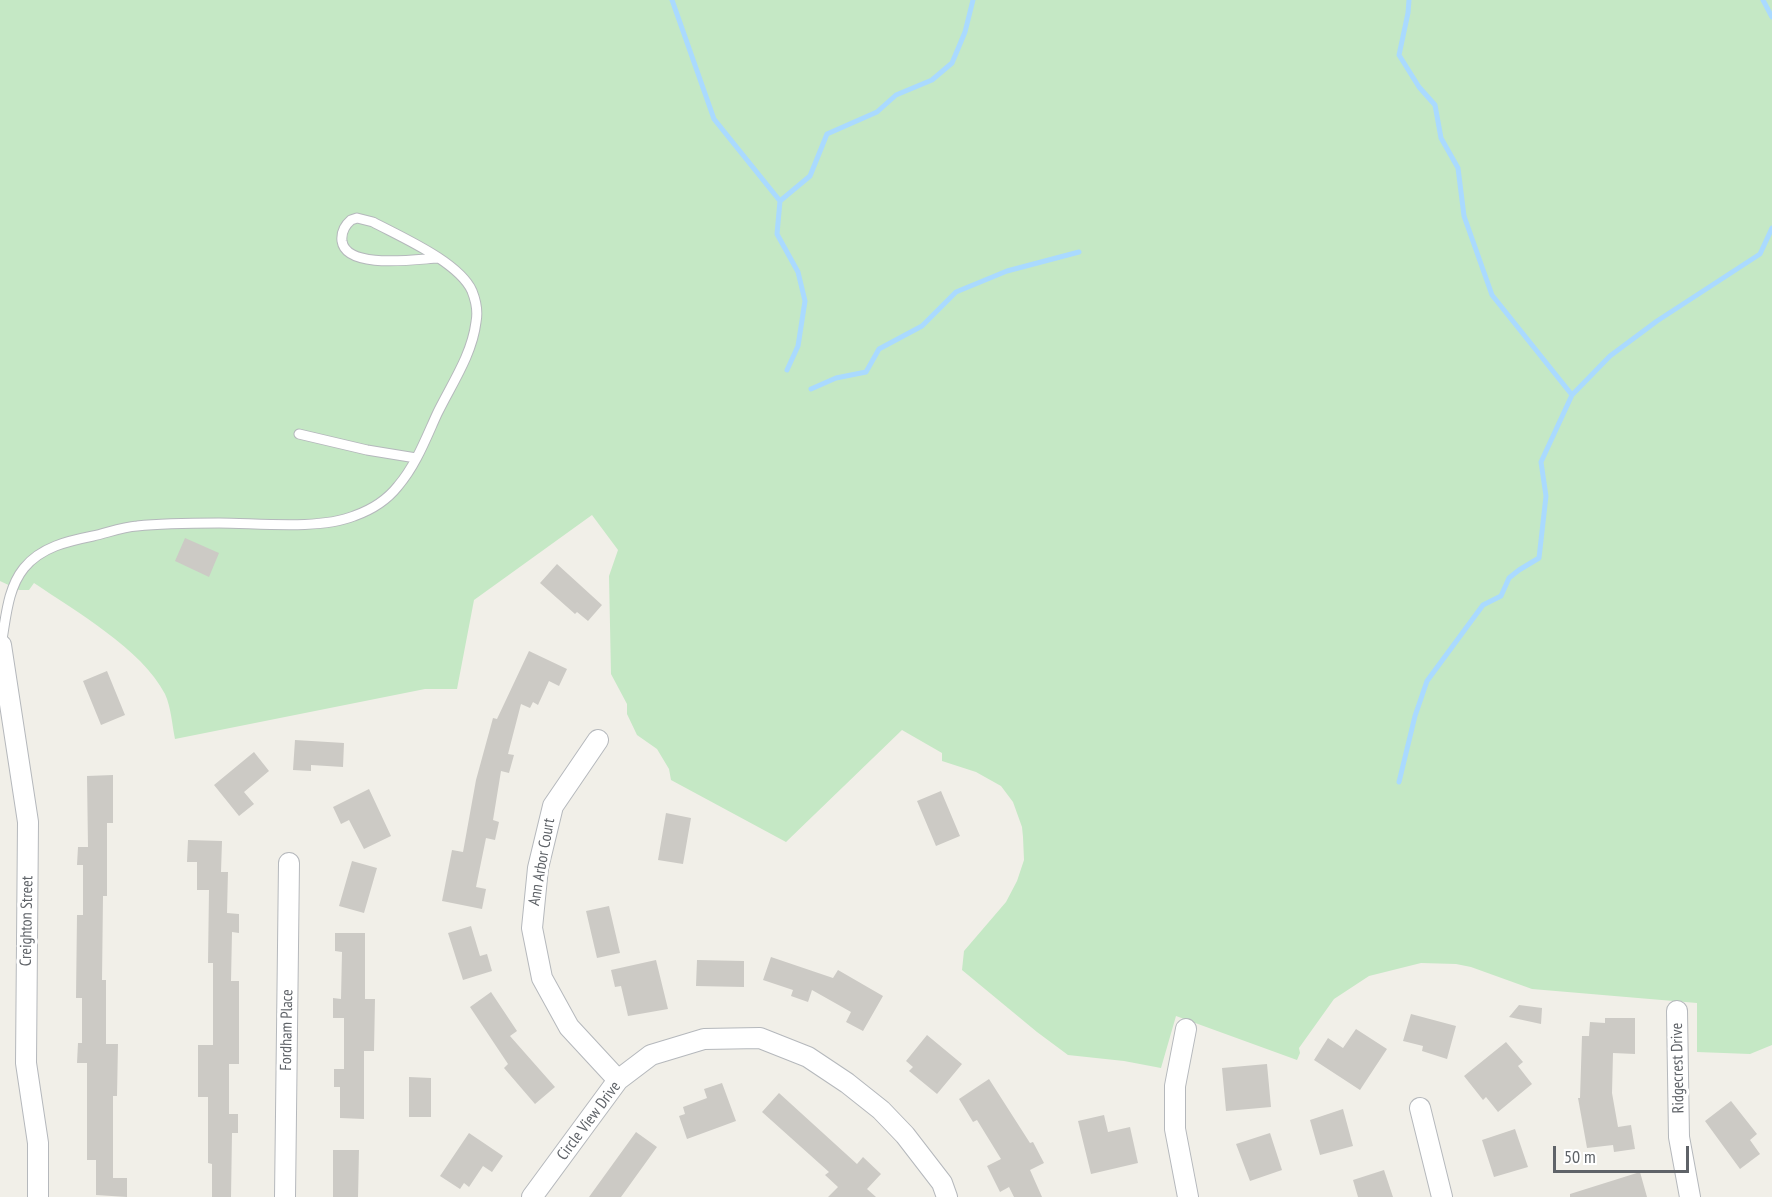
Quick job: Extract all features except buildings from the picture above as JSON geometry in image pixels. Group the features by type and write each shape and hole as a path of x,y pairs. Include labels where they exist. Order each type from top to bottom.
{"street":[{"name":"Creighton Street","path":"2,645 28,822 26,1063 38,1143 38,1197"},
{"name":"Ann Arbor Court","path":"598,740 553,806 538,868 532,928 542,978 569,1027 618,1080"},
{"name":"Fordham Place","path":"285,1197 289,863"},
{"name":"Ridgecrest Drive","path":"1677,1011 1679,1137 1690,1197"},
{"path":"1186,1029 1175,1086 1175,1129 1188,1197"},
{"name":"Circle View Drive","path":"532,1197 618,1080 651,1055 704,1039 759,1038 808,1057 847,1083 881,1110 905,1135 942,1183 947,1197"},
{"path":"1420,1108 1442,1197"}],"lane":[{"path":"2,645 13,587 24,568 44,551 79,539 135,526 202,523 286,525 345,520 377,505 388,496 416,458 465,357 477,320 474,299 466,281 452,266 438,258 373,222 357,218 351,220 342,232 346,251 358,258 383,260 438,258"},
{"path":"299,434 367,450 416,458"}],"green space":[{"path":"0,0 1772,0 1772,1045 1750,1054 1697,1052 1697,1003 1532,989 1471,967 1421,963 1369,976 1334,999 1299,1048 1300,1053 1297,1060 1176,1016 1161,1068 1124,1061 1068,1055 962,970 964,951 1006,902 1017,881 1024,860 1022,827 1013,802 1001,786 976,772 942,761 942,753 902,730 786,842 671,780 669,769 657,749 637,735 627,714 627,704 611,674 609,576 618,550 592,515 474,600 457,689 425,689 175,739 165,694 154,677 124,646 34,583 29,590 19,590 0,581"}],"waterway":[{"path":"672,0 714,119 780,201 777,234 798,272 805,301 798,346 787,370"},
{"path":"780,201 810,176 827,134 877,112 896,95 932,80 952,63 965,32 973,0"},
{"path":"1399,782 1415,716 1427,681 1483,605 1501,596 1509,578 1539,558 1546,496 1541,462 1572,395 1492,295 1464,216 1458,168 1441,138 1435,105 1419,87 1399,55 1409,0"},
{"path":"1763,0 1772,17"},
{"path":"1572,395 1610,356 1657,321 1760,254 1772,228"},
{"path":"811,389 836,378 866,372 879,349 922,326 956,292 1007,271 1079,252"}]}
